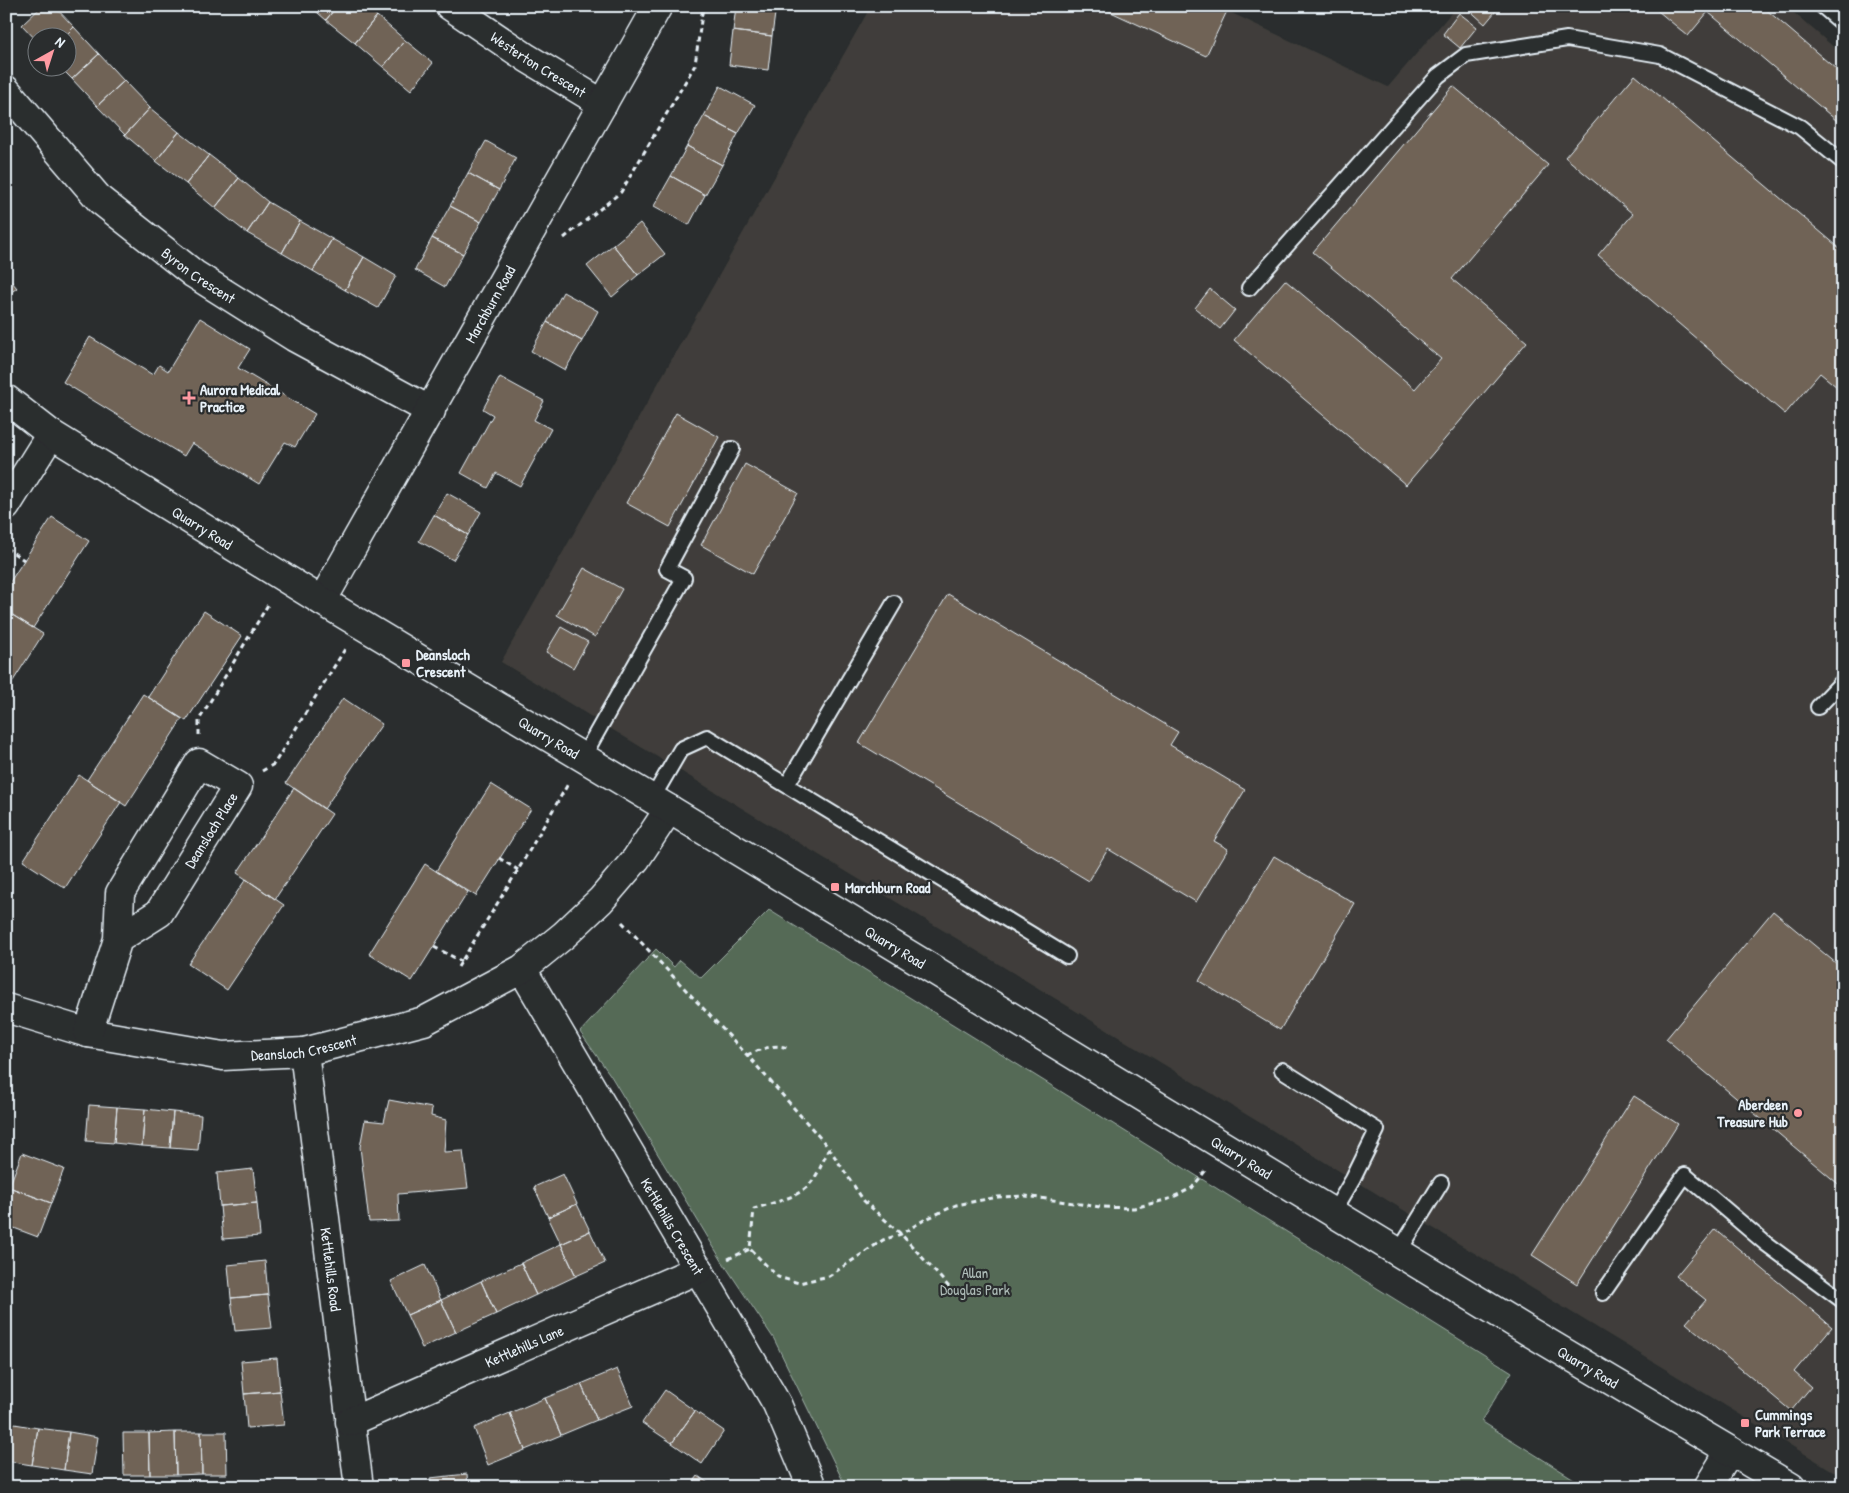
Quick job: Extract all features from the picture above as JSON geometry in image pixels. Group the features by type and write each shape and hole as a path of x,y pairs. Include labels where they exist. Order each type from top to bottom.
{"street":[{"name":"Westerton Crescent","path":"450,6 527,58 603,104"},
{"name":"Marchburn Road","path":"322,601 658,6"},
{"name":"Byron Crescent","path":"6,90 100,200 194,274 294,337 431,410"},
{"name":"Quarry Road","path":"6,399 51,434 284,578 1222,1144 1398,1253 1791,1487"},
{"path":"10,496 51,434"},
{"path":"88,1033 118,940 120,892 199,763"},
{"name":"Deansloch Place","path":"118,940 159,913 238,786 199,763"},
{"name":"Deansloch Crescent","path":"6,1008 88,1033 223,1056 304,1052 424,1021 522,969 601,900 636,859 660,804"},
{"name":"Kettlehills Crescent","path":"522,969 777,1404 812,1487"},
{"name":"Kettlehills Road","path":"304,1052 359,1487"},
{"name":"Kettlehills Lane","path":"350,1422 699,1269"},
{"path":"1708,1487 1730,1451"}],"lane":[{"path":"1822,6 1843,24"},
{"path":"1249,288 1438,76 1466,55 1567,38 1660,55 1800,127 1843,162"},
{"path":"583,757 684,578 667,569 732,450"},
{"path":"787,785 894,603"},
{"path":"1818,707 1843,681"},
{"path":"660,804 681,749 707,737 1068,956"},
{"path":"1282,1070 1377,1130 1353,1179 1333,1213"},
{"path":"1603,1293 1685,1175 1765,1243 1843,1301"},
{"path":"1398,1253 1442,1183"}],"path":[{"path":"526,242 546,252 621,192 695,65 702,6"},
{"path":"6,548 24,560"},
{"path":"199,763 199,720 284,578"},
{"path":"238,786 274,764 361,623"},
{"path":"457,969 518,870 583,757"},
{"path":"499,858 518,870"},
{"path":"601,900 747,1055 829,1148 864,1202 902,1234 949,1287"},
{"path":"434,946 461,961"},
{"path":"747,1055 768,1047 785,1046 790,1049"},
{"path":"829,1148 819,1170 808,1186 792,1196 754,1209 750,1249 778,1277 799,1283 829,1276 883,1240 902,1234 924,1220 956,1205 998,1197 1026,1196 1100,1207 1134,1208 1168,1200 1192,1188 1201,1178 1222,1144"}],"shaded area":[{"path":"871,6 1217,6 1388,87 1457,6 1786,6 1843,55 1843,1477 501,662"}],"green space":[{"name":"Allan Douglas Park","path":"769,910 1512,1372 1481,1421 1587,1487 846,1487 774,1339 722,1261 611,1076 580,1032 656,949 674,967 680,960 701,978"}],"building":[{"path":"42,6 54,6 74,27 28,28 28,31 22,25"},
{"path":"310,6 337,6 326,20"},
{"path":"337,6 364,6 377,16 355,43 326,20"},
{"path":"736,6 776,6 772,36 733,31"},
{"path":"1098,6 1217,6 1227,11 1206,56"},
{"path":"1465,6 1500,6 1485,24"},
{"path":"1652,6 1762,6 1843,75 1843,126 1708,12 1688,36"},
{"path":"1459,13 1477,27 1460,48 1443,34"},
{"path":"377,16 405,40 383,67 355,43"},
{"path":"78,31 99,54 78,73"},
{"path":"733,31 772,36 768,70 729,65"},
{"path":"405,40 433,63 411,90 383,67"},
{"path":"99,54 124,81 97,106 72,79 78,78 78,73"},
{"path":"1635,75 1843,251 1843,392 1820,373 1785,414 1598,255 1633,214 1565,157"},
{"path":"124,81 150,108 125,135 97,106"},
{"path":"720,86 755,105 738,134 704,116"},
{"path":"1453,86 1548,165 1452,279 1527,342 1406,485 1234,340 1285,280 1415,389 1441,359 1313,252"},
{"path":"150,108 179,132 156,161 125,135"},
{"path":"704,116 738,134 722,165 687,146"},
{"path":"179,132 209,155 186,184 156,161"},
{"path":"486,141 516,158 499,190 468,173"},
{"path":"687,146 722,165 705,195 671,176"},
{"path":"209,155 239,178 215,208 186,184"},
{"path":"468,173 499,190 481,222 450,206"},
{"path":"671,176 705,195 689,225 654,206"},
{"path":"239,178 268,202 247,233 215,208"},
{"path":"268,202 300,221 282,253 247,233"},
{"path":"450,206 481,222 463,254 432,238"},
{"path":"300,221 332,239 313,271 282,253"},
{"path":"640,223 665,254 638,275 613,245"},
{"path":"432,238 463,254 445,287 415,270"},
{"path":"332,239 364,257 345,290 313,271"},
{"path":"613,245 638,275 612,297 587,266"},
{"path":"364,257 396,276 378,308 345,290"},
{"path":"6,275 17,288 6,296"},
{"path":"1210,289 1235,310 1220,329 1195,308"},
{"path":"563,292 598,311 582,341 547,322"},
{"name":"Aurora Medical Practice","path":"200,318 250,349 238,368 315,414 295,447 285,442 259,484 192,443 184,456 63,382 90,337 153,375 159,365 168,371"},
{"path":"547,322 582,341 565,370 531,351"},
{"path":"500,377 544,401 534,420 551,429 520,486 496,473 488,488 461,473 493,415 483,409"},
{"path":"676,413 719,437 670,527 626,503"},
{"path":"745,464 798,493 753,574 701,545"},
{"path":"447,493 481,512 468,535 434,515"},
{"path":"434,515 468,535 453,560 419,541"},
{"path":"52,517 89,541 33,628 6,611 6,588"},
{"path":"584,568 622,589 595,637 557,615"},
{"path":"948,594 1178,732 1170,745 1245,790 1214,841 1228,849 1196,902 1108,849 1089,881 859,743"},
{"path":"6,611 43,634 6,692"},
{"path":"204,611 242,636 186,721 148,697"},
{"path":"561,627 588,642 573,668 546,652"},
{"path":"143,694 182,719 126,806 87,780"},
{"path":"343,698 382,724 324,809 286,783"},
{"path":"79,775 121,802 65,888 23,861"},
{"path":"491,784 531,809 476,896 436,871"},
{"path":"294,788 332,814 275,899 237,873"},
{"path":"1274,856 1355,904 1280,1030 1199,981"},
{"path":"425,864 468,892 412,981 369,954"},
{"path":"246,879 284,905 227,990 188,964"},
{"name":"Aberdeen Treasure Hub","path":"1773,911 1843,969 1843,1188 1666,1039"},
{"path":"1634,1096 1678,1124 1577,1284 1532,1255"},
{"path":"389,1100 432,1108 431,1116 446,1120 444,1152 463,1151 468,1188 398,1194 399,1221 369,1222 360,1147 365,1120 384,1122"},
{"path":"89,1105 117,1107 114,1143 86,1141"},
{"path":"117,1107 145,1109 142,1146 114,1143"},
{"path":"145,1109 173,1112 170,1148 142,1146"},
{"path":"173,1112 201,1115 198,1150 170,1148"},
{"path":"22,1153 64,1169 51,1203 9,1187"},
{"path":"253,1169 257,1203 220,1206 217,1173"},
{"path":"563,1174 577,1204 548,1217 534,1187"},
{"path":"9,1187 51,1203 38,1237 6,1225 6,1195"},
{"path":"257,1203 260,1236 223,1239 220,1206"},
{"path":"577,1204 590,1231 561,1244 548,1217"},
{"path":"1715,1229 1832,1327 1794,1372 1811,1387 1791,1411 1686,1323 1706,1300 1676,1276"},
{"path":"590,1231 605,1263 576,1276 561,1244"},
{"path":"561,1244 576,1276 536,1295 521,1263"},
{"path":"265,1261 268,1295 231,1298 228,1265"},
{"path":"521,1263 536,1295 496,1314 481,1281"},
{"path":"425,1265 441,1300 407,1315 391,1281"},
{"path":"481,1281 496,1314 456,1332 441,1300"},
{"path":"268,1295 272,1328 235,1331 231,1298"},
{"path":"441,1300 456,1332 422,1348 407,1315"},
{"path":"277,1358 280,1391 244,1394 241,1361"},
{"path":"617,1369 633,1406 597,1420 581,1384"},
{"path":"581,1384 597,1420 561,1435 545,1398"},
{"path":"665,1390 695,1411 672,1443 642,1423"},
{"path":"280,1391 284,1425 247,1428 244,1394"},
{"path":"545,1398 561,1435 525,1450 510,1413"},
{"path":"695,1411 724,1431 702,1464 672,1443"},
{"path":"510,1413 525,1450 488,1465 474,1428"},
{"path":"9,1423 38,1428 32,1465 6,1461"},
{"path":"38,1428 69,1432 64,1470 32,1465"},
{"path":"69,1432 98,1437 92,1474 64,1470"},
{"path":"175,1432 176,1475 150,1475 149,1433"},
{"path":"175,1432 201,1432 202,1474 176,1475"},
{"path":"201,1432 226,1432 227,1474 202,1474"},
{"path":"123,1433 149,1433 150,1475 124,1475"},
{"path":"467,1474 468,1487 431,1487 430,1478"},
{"path":"698,1476 714,1487 690,1487"}],"place":[{"name":"Aurora Medical Practice","path":"189,398"},
{"name":"Deansloch Crescent","path":"406,663"},
{"name":"Marchburn Road","path":"835,887"},
{"name":"Aberdeen Treasure Hub","path":"1798,1113"},
{"name":"Cummings Park Terrace","path":"1745,1423"}]}
